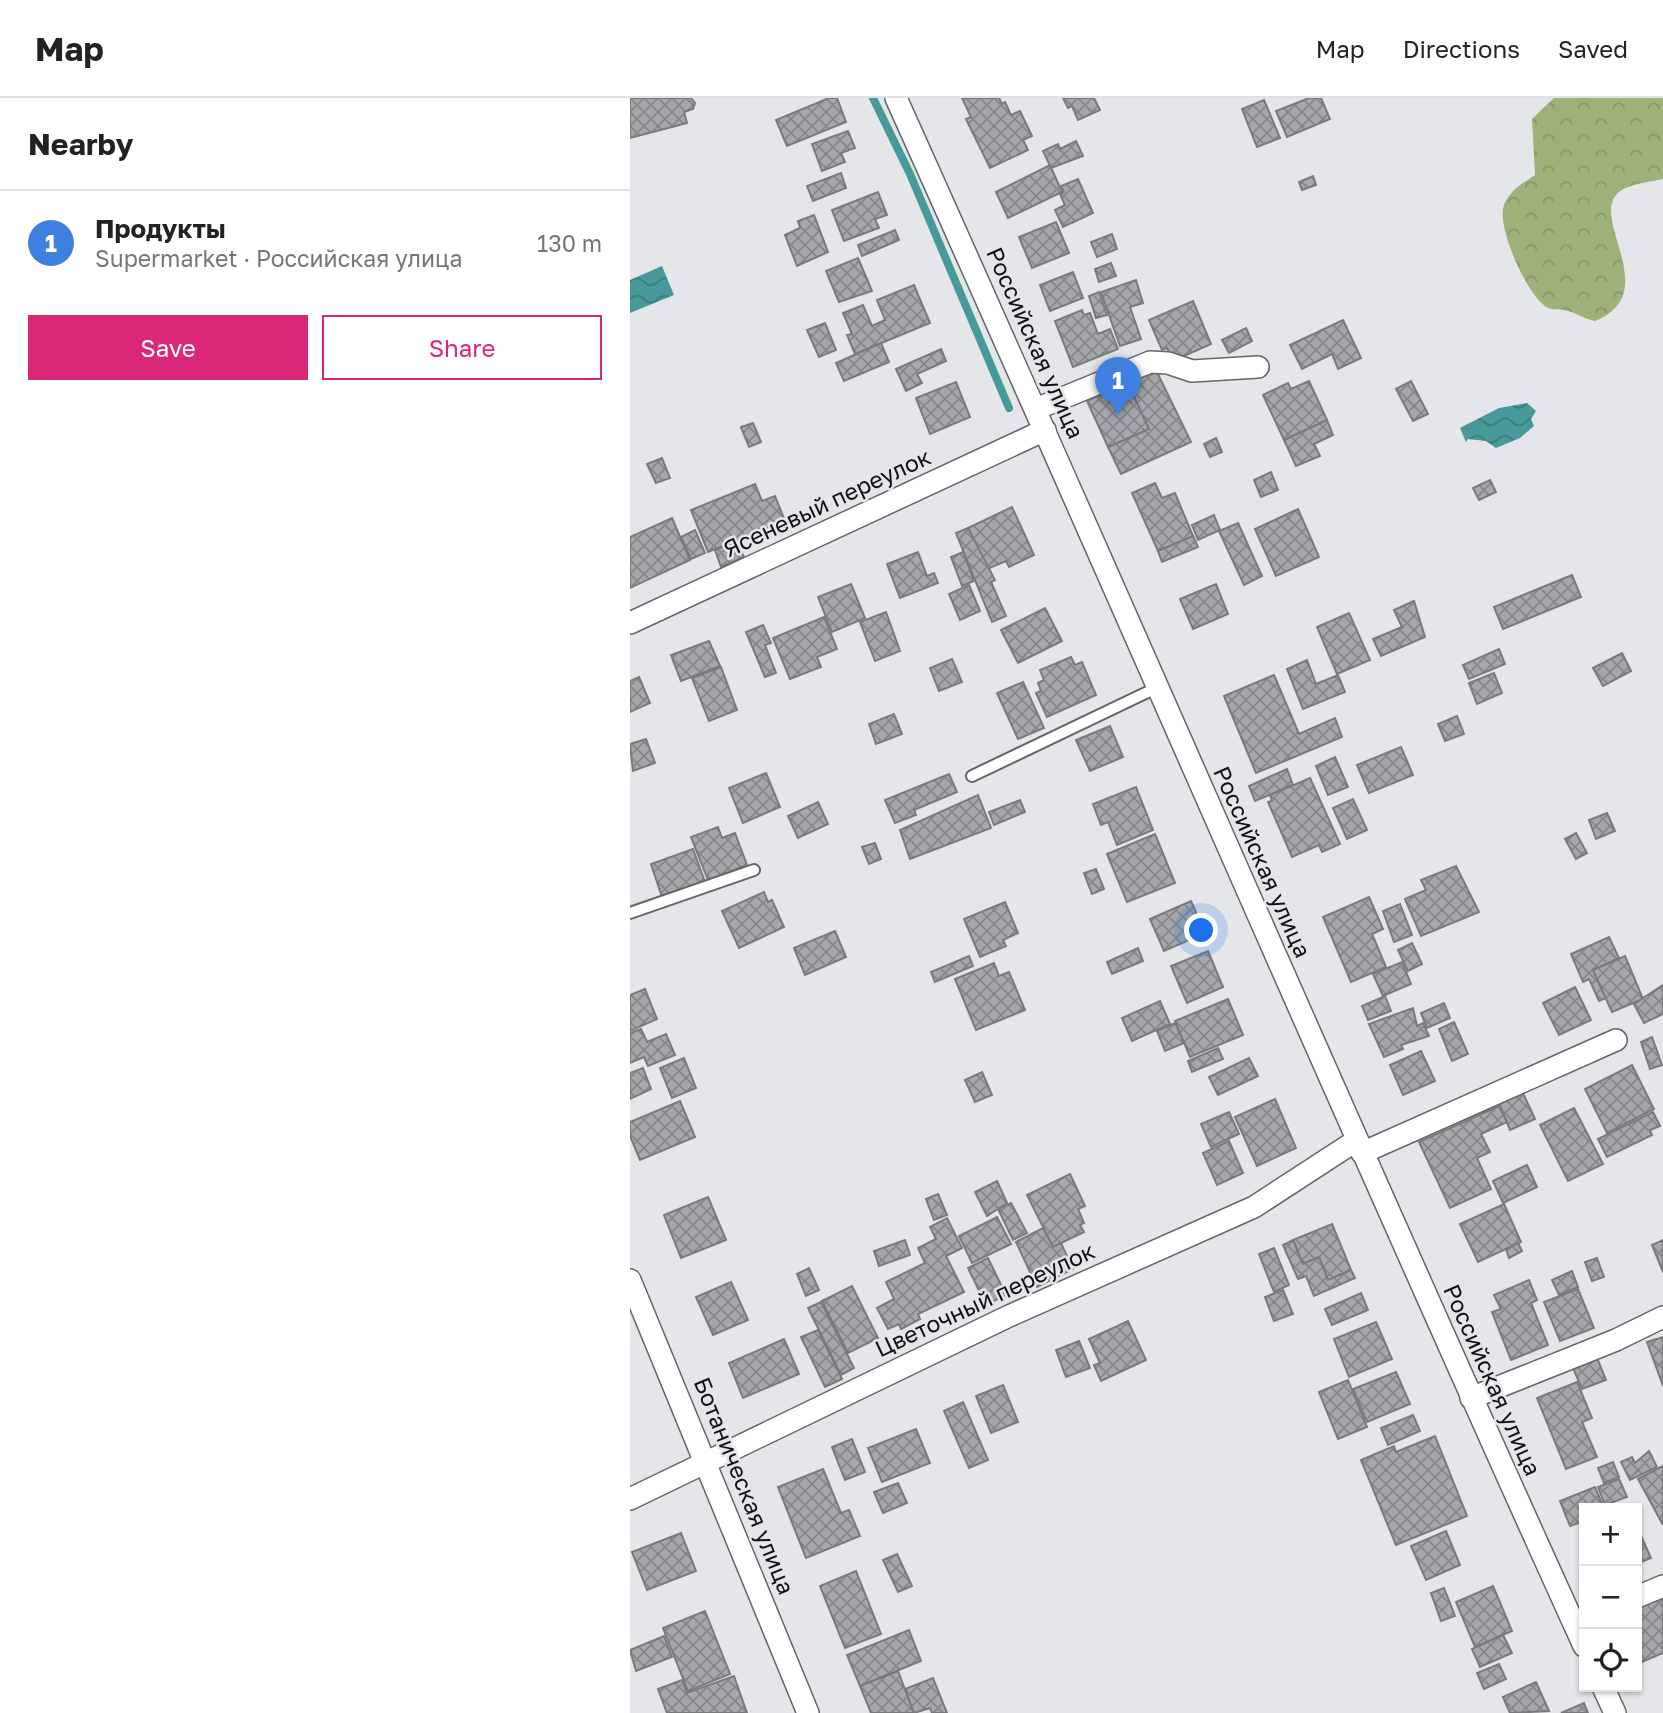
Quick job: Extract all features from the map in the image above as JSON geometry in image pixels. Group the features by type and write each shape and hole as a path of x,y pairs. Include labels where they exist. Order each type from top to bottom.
{"street":[{"name":"Российская улица","path":"898,99 1471,1398 1579,1621"},
{"path":"1036,409 1150,362 1168,363 1192,371 1258,367"},
{"name":"Ясеневый переулок","path":"630,622 1045,430"},
{"name":"Цветочный переулок","path":"630,1499 1009,1316 1254,1207 1359,1146 1616,1040"},
{"name":"Ботаническая улица","path":"630,1280 808,1713"},
{"path":"1471,1398 1663,1317"},
{"path":"1642,1595 1663,1586"},
{"path":"1605,1692 1615,1713"}],"lane":[{"path":"972,776 1156,688"},
{"path":"630,913 754,870"}],"green space":[{"path":"1554,98 1663,98 1663,179 1621,191 1611,206 1625,276 1623,294 1614,309 1595,321 1568,311 1548,308 1540,302 1523,277 1505,229 1504,205 1517,188 1535,175 1532,119"}],"water":[{"path":"662,266 674,295 630,313 630,280"},
{"path":"1527,403 1536,411 1531,419 1534,426 1520,438 1496,448 1486,441 1468,439 1466,442 1460,428 1499,408"}],"building":[{"path":"630,98 691,98 695,103 693,109 684,112 687,123 630,138"},
{"path":"829,98 837,98 846,122 787,146 776,120"},
{"path":"962,98 999,98 1002,104 1005,102 1011,115 1020,111 1032,136 1023,140 1028,150 990,168 966,119 971,117"},
{"path":"1063,98 1094,98 1100,110 1078,120 1072,106 1068,108"},
{"path":"1309,98 1321,98 1330,119 1287,137 1276,111"},
{"path":"1264,100 1280,138 1257,147 1242,109"},
{"path":"848,131 855,148 841,153 845,162 822,171 812,144"},
{"path":"1076,141 1083,156 1051,168 1043,151 1058,144 1060,149"},
{"path":"1050,165 1062,192 1008,218 996,192"},
{"path":"841,173 846,188 813,201 807,186"},
{"path":"1313,176 1316,185 1302,190 1299,182"},
{"path":"1078,179 1093,213 1063,227 1055,210 1065,205 1060,194 1064,192 1061,186"},
{"path":"878,192 887,215 875,219 879,228 844,241 832,210"},
{"path":"814,215 828,252 797,266 785,235 800,228 798,221"},
{"path":"1056,222 1069,253 1032,268 1019,237"},
{"path":"895,230 899,240 862,256 858,245"},
{"path":"1112,234 1117,249 1097,257 1091,242"},
{"path":"858,258 872,291 839,302 826,271"},
{"path":"1111,263 1116,276 1099,282 1095,269"},
{"path":"1073,272 1083,298 1050,311 1040,285"},
{"path":"1136,280 1143,303 1130,307 1141,339 1120,346 1101,292"},
{"path":"914,285 930,323 855,354 847,335 852,334 843,313 863,305 872,326 885,320 877,300"},
{"path":"1099,292 1107,315 1096,318 1089,296"},
{"path":"1193,301 1211,344 1173,361 1167,348 1162,350 1149,320"},
{"path":"1082,310 1084,315 1090,313 1098,334 1110,329 1118,349 1073,367 1055,321"},
{"path":"1343,320 1361,358 1338,369 1332,354 1302,369 1290,345"},
{"path":"825,323 836,350 819,357 807,330"},
{"path":"1246,328 1252,341 1229,353 1222,340"},
{"path":"881,343 889,362 844,381 836,363"},
{"path":"941,349 946,361 917,374 922,383 906,391 896,369"},
{"path":"1156,370 1191,442 1121,474 1108,447 1149,429 1127,382"},
{"path":"1309,381 1327,420 1284,440 1263,395 1288,383 1291,389"},
{"path":"1411,381 1428,414 1413,421 1396,389"},
{"path":"956,382 970,417 930,434 916,398"},
{"path":"1127,382 1149,429 1108,447 1087,401"},
{"path":"1327,420 1333,435 1314,444 1320,456 1296,466 1284,440"},
{"path":"753,423 761,442 749,447 741,427"},
{"path":"1216,438 1222,452 1210,457 1204,444"},
{"path":"662,458 670,478 656,483 647,464"},
{"path":"1271,472 1278,490 1261,497 1254,480"},
{"path":"1490,480 1496,492 1479,500 1473,488"},
{"path":"1155,483 1162,498 1175,493 1193,536 1158,551 1132,493"},
{"path":"755,484 762,501 775,496 785,521 708,552 691,510"},
{"path":"1012,507 1034,555 1009,567 1006,561 987,569 968,528"},
{"path":"1298,509 1319,557 1276,576 1255,529"},
{"path":"1214,515 1220,530 1198,540 1192,525"},
{"path":"672,518 690,560 630,588 630,537"},
{"path":"1238,523 1262,576 1244,585 1219,531"},
{"path":"968,528 995,580 991,582 1006,616 992,622 956,533"},
{"path":"695,530 705,553 691,559 681,537"},
{"path":"1193,536 1198,547 1162,562 1158,551"},
{"path":"737,541 744,557 721,567 715,550"},
{"path":"918,552 927,576 934,573 938,583 900,598 887,564"},
{"path":"963,552 974,581 962,586 951,557"},
{"path":"1572,575 1581,597 1503,629 1494,607"},
{"path":"851,584 865,618 832,632 818,597"},
{"path":"1216,584 1228,614 1193,629 1180,599"},
{"path":"969,585 980,611 960,620 949,594"},
{"path":"1414,601 1425,637 1381,656 1373,639 1402,627 1394,610"},
{"path":"1045,608 1062,641 1018,663 1001,630"},
{"path":"886,612 900,651 875,661 860,622"},
{"path":"1349,613 1370,660 1337,674 1317,627"},
{"path":"824,617 837,649 817,657 821,667 790,679 773,638"},
{"path":"763,625 771,643 765,645 776,673 765,677 746,632"},
{"path":"709,641 720,666 681,681 671,655"},
{"path":"1499,649 1505,664 1469,679 1463,665"},
{"path":"1622,653 1631,671 1603,686 1593,668"},
{"path":"1071,657 1075,665 1082,662 1096,695 1047,717 1036,693 1041,691 1038,683 1044,680 1040,670"},
{"path":"952,659 962,682 939,691 930,668"},
{"path":"1307,660 1316,684 1338,675 1345,692 1303,709 1287,669"},
{"path":"721,667 737,710 709,721 692,678"},
{"path":"1494,673 1502,693 1477,704 1469,683"},
{"path":"1274,675 1299,734 1335,718 1342,737 1256,773 1224,696"},
{"path":"639,677 650,703 630,712 630,681"},
{"path":"1023,682 1044,728 1018,739 997,693"},
{"path":"894,714 902,734 876,744 869,724"},
{"path":"1457,716 1464,734 1445,741 1438,724"},
{"path":"1110,726 1123,757 1090,771 1076,740"},
{"path":"646,739 655,763 633,771 630,744"},
{"path":"1401,747 1413,775 1369,793 1357,765"},
{"path":"1335,757 1348,787 1328,795 1316,766"},
{"path":"1287,769 1293,785 1255,801 1249,786"},
{"path":"766,773 780,807 743,823 729,788"},
{"path":"949,774 957,792 914,810 916,815 895,823 885,800"},
{"path":"1310,778 1340,844 1322,852 1319,845 1292,857 1268,802 1272,801 1270,795"},
{"path":"1136,787 1153,830 1117,845 1108,822 1101,825 1093,804"},
{"path":"978,795 991,828 910,859 900,830"},
{"path":"1353,799 1367,830 1347,839 1333,808"},
{"path":"1020,800 1025,812 994,825 989,812"},
{"path":"818,802 828,824 798,838 788,816"},
{"path":"1607,813 1615,831 1596,839 1589,820"},
{"path":"718,827 722,838 735,833 747,865 708,880 691,837"},
{"path":"1576,833 1587,853 1576,859 1565,839"},
{"path":"1155,834 1175,883 1127,902 1107,854"},
{"path":"875,843 881,859 869,864 862,847"},
{"path":"693,849 705,882 662,897 651,864"},
{"path":"1456,866 1479,912 1421,936 1405,899 1426,890 1421,880"},
{"path":"1096,869 1104,889 1092,894 1084,873"},
{"path":"764,892 768,902 772,900 784,927 739,948 722,911"},
{"path":"1369,897 1383,929 1372,934 1386,967 1351,982 1323,917"},
{"path":"1191,901 1205,933 1164,951 1150,919"},
{"path":"1005,902 1018,933 1003,940 1006,946 980,957 964,919"},
{"path":"1400,904 1412,935 1394,942 1383,911"},
{"path":"835,931 846,957 805,975 794,948"},
{"path":"1609,937 1619,958 1593,970 1606,998 1599,1001 1589,979 1583,982 1571,954"},
{"path":"1412,943 1422,964 1408,971 1398,950"},
{"path":"1138,948 1143,961 1112,974 1107,962"},
{"path":"1208,951 1223,987 1187,1003 1171,966"},
{"path":"969,956 973,966 935,982 931,972"},
{"path":"1625,956 1643,999 1612,1012 1593,970"},
{"path":"1402,962 1411,984 1383,996 1373,974"},
{"path":"994,963 999,976 1009,972 1025,1010 976,1030 955,979"},
{"path":"1663,985 1663,1014 1644,1023 1634,1004"},
{"path":"1575,987 1591,1020 1559,1035 1543,1003"},
{"path":"645,989 657,1019 630,1031 630,995"},
{"path":"1385,996 1391,1011 1368,1020 1362,1006"},
{"path":"1228,999 1243,1035 1190,1057 1175,1021"},
{"path":"1160,1001 1170,1024 1132,1041 1122,1018"},
{"path":"1444,1003 1450,1018 1427,1028 1421,1013"},
{"path":"1413,1008 1417,1026 1423,1023 1429,1036 1401,1045 1403,1049 1384,1057 1369,1024"},
{"path":"1454,1022 1468,1054 1452,1061 1439,1029"},
{"path":"1175,1023 1184,1043 1165,1051 1157,1031"},
{"path":"641,1029 647,1042 666,1034 675,1055 648,1066 644,1057 630,1063 630,1033"},
{"path":"1652,1037 1662,1065 1650,1069 1641,1042"},
{"path":"1218,1048 1223,1059 1192,1072 1188,1061"},
{"path":"1421,1051 1435,1081 1403,1095 1390,1065"},
{"path":"684,1058 696,1088 672,1098 660,1068"},
{"path":"1249,1058 1258,1076 1218,1095 1209,1077"},
{"path":"1632,1065 1654,1109 1607,1133 1585,1089"},
{"path":"643,1068 651,1089 630,1099 630,1073"},
{"path":"982,1072 992,1095 975,1102 965,1080"},
{"path":"1522,1091 1535,1119 1510,1130 1498,1101"},
{"path":"1275,1099 1296,1148 1257,1166 1235,1117"},
{"path":"680,1101 695,1137 640,1160 630,1136 630,1122"},
{"path":"1499,1106 1507,1122 1481,1134 1490,1152 1477,1158 1491,1189 1450,1208 1419,1142"},
{"path":"1574,1108 1603,1164 1568,1181 1540,1125"},
{"path":"1229,1112 1239,1134 1211,1147 1201,1124"},
{"path":"1653,1112 1660,1126 1650,1130 1652,1135 1607,1157 1598,1139"},
{"path":"1229,1141 1243,1173 1217,1185 1203,1153"},
{"path":"1527,1165 1537,1187 1503,1203 1493,1181"},
{"path":"1070,1174 1085,1206 1078,1209 1084,1223 1080,1225 1084,1232 1053,1247 1027,1195"},
{"path":"997,1181 1007,1203 987,1216 975,1192"},
{"path":"938,1194 947,1215 934,1220 926,1199"},
{"path":"708,1197 726,1240 681,1258 664,1215"},
{"path":"1011,1203 1027,1233 1013,1240 998,1209"},
{"path":"1504,1204 1521,1242 1478,1262 1460,1224"},
{"path":"997,1217 1011,1244 972,1263 959,1236"},
{"path":"947,1218 962,1248 946,1256 964,1292 918,1314 920,1319 901,1329 899,1324 888,1329 877,1308 894,1299 886,1282 925,1263 918,1248 936,1239 930,1227"},
{"path":"1332,1224 1351,1270 1328,1280 1319,1257 1303,1264 1293,1240"},
{"path":"1043,1228 1053,1247 1061,1243 1073,1269 1037,1287 1016,1242"},
{"path":"905,1240 910,1255 879,1266 874,1251"},
{"path":"1293,1240 1303,1264 1319,1257 1328,1280 1351,1270 1355,1278 1314,1296 1306,1276 1298,1279 1283,1245"},
{"path":"1663,1240 1663,1272 1652,1245"},
{"path":"1518,1243 1522,1251 1509,1258 1506,1249"},
{"path":"1274,1248 1289,1285 1274,1292 1259,1254"},
{"path":"988,1258 1006,1295 986,1305 968,1268"},
{"path":"1597,1258 1604,1277 1592,1281 1585,1262"},
{"path":"809,1268 819,1290 806,1296 797,1274"},
{"path":"1572,1271 1578,1287 1559,1295 1552,1280"},
{"path":"1529,1280 1537,1300 1531,1303 1548,1345 1511,1360 1492,1312 1501,1309 1494,1295"},
{"path":"731,1282 748,1320 713,1335 696,1297"},
{"path":"852,1286 878,1338 848,1353 822,1301"},
{"path":"1578,1289 1594,1328 1560,1341 1544,1302"},
{"path":"1283,1290 1293,1314 1274,1321 1265,1297"},
{"path":"1361,1293 1368,1310 1332,1325 1325,1309"},
{"path":"821,1302 854,1368 841,1375 808,1308"},
{"path":"1128,1321 1146,1360 1101,1381 1094,1365 1100,1363 1089,1339"},
{"path":"1376,1322 1392,1359 1349,1377 1334,1339"},
{"path":"818,1330 842,1379 825,1387 801,1337"},
{"path":"1663,1337 1663,1386 1647,1342"},
{"path":"784,1339 799,1374 743,1398 729,1363"},
{"path":"1079,1341 1090,1368 1066,1377 1056,1350"},
{"path":"1597,1358 1606,1380 1582,1389 1573,1368"},
{"path":"1396,1372 1410,1404 1367,1422 1353,1389"},
{"path":"1348,1380 1367,1427 1338,1439 1319,1392"},
{"path":"1577,1382 1592,1418 1582,1422 1597,1457 1566,1469 1537,1398"},
{"path":"1003,1385 1018,1422 991,1433 976,1396"},
{"path":"963,1402 988,1460 969,1468 944,1411"},
{"path":"1413,1415 1420,1431 1388,1445 1381,1428"},
{"path":"916,1429 930,1463 882,1482 868,1448"},
{"path":"1435,1436 1467,1516 1396,1545 1361,1460 1394,1446 1396,1452"},
{"path":"852,1439 865,1472 845,1480 832,1447"},
{"path":"1649,1451 1657,1467 1630,1480 1621,1462 1632,1457 1635,1463"},
{"path":"1613,1462 1619,1477 1604,1483 1598,1468"},
{"path":"1663,1466 1663,1525 1638,1479"},
{"path":"823,1469 841,1513 849,1510 860,1536 806,1558 778,1487"},
{"path":"1619,1479 1627,1497 1604,1503 1598,1487"},
{"path":"898,1483 907,1503 883,1513 874,1492"},
{"path":"1595,1487 1602,1503 1579,1503 1579,1523 1570,1526 1560,1501"},
{"path":"1446,1531 1460,1565 1426,1580 1411,1546"},
{"path":"681,1533 696,1571 647,1590 632,1552"},
{"path":"1642,1538 1651,1558 1642,1562"},
{"path":"897,1554 912,1586 898,1592 883,1560"},
{"path":"856,1571 881,1634 845,1648 820,1586"},
{"path":"1493,1586 1512,1631 1475,1647 1456,1602"},
{"path":"1444,1588 1455,1616 1441,1621 1431,1593"},
{"path":"1663,1596 1663,1653 1642,1662 1642,1629 1642,1605"},
{"path":"705,1611 730,1674 688,1691 663,1628"},
{"path":"909,1630 921,1661 860,1686 847,1655"},
{"path":"1503,1635 1512,1653 1480,1667 1472,1649"},
{"path":"664,1636 672,1657 636,1671 630,1650"},
{"path":"1499,1664 1506,1679 1484,1689 1477,1673"},
{"path":"898,1671 914,1713 871,1713 860,1686"},
{"path":"734,1676 747,1713 667,1713 658,1689 682,1680 687,1693"},
{"path":"933,1678 947,1713 932,1713 930,1708 914,1713 905,1689"},
{"path":"1536,1682 1549,1711 1510,1713 1503,1697"},
{"path":"1584,1703 1588,1713 1561,1713"}],"waterway":[{"path":"873,98 910,174 1009,408"}],"place":[{"name":"Продукты","path":"1118,415"}]}
